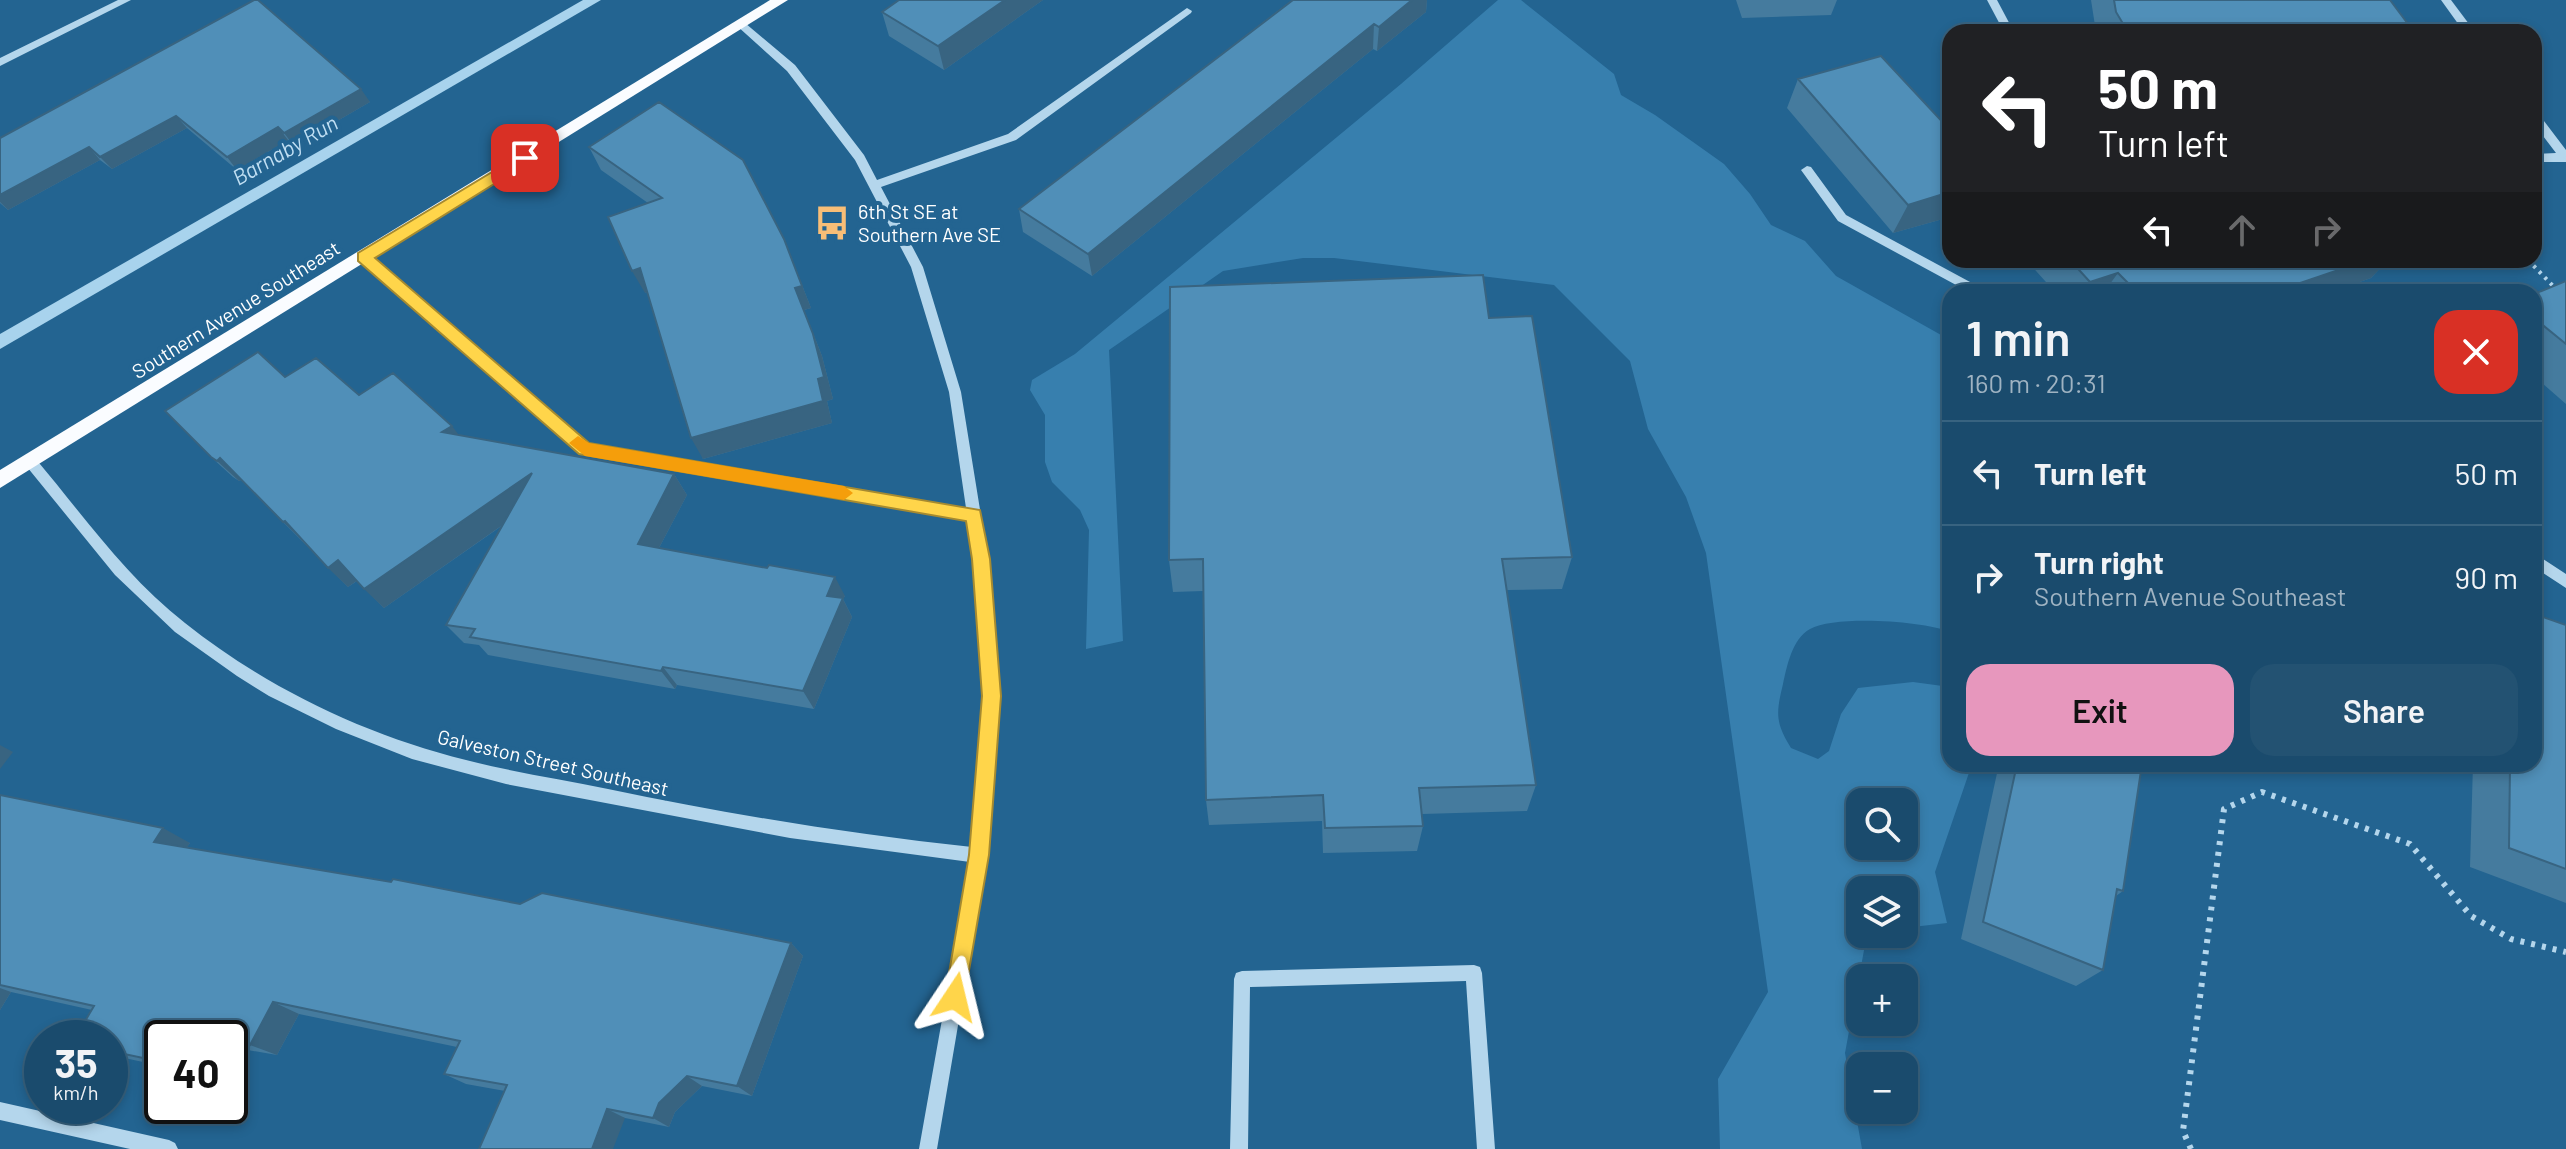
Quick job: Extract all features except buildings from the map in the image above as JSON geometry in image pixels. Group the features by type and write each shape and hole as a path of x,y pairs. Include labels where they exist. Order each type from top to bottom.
{"main road":[{"name":"Southern Avenue Southeast","path":"0,480 781,0"}],"street":[{"path":"0,62 126,0"},
{"path":"1992,0 2005,24"},
{"path":"2446,0 2464,24"},
{"path":"874,185 1012,137 1187,11"},
{"path":"741,25 791,68 860,158 917,267 955,392 981,559 992,696 979,855 930,1146"},
{"path":"2542,126 2566,157"},
{"path":"2542,158 2566,157"},
{"path":"1807,170 1842,218 1964,284"},
{"path":"364,257 585,449 974,515"},
{"name":"Galveston Street Southeast","path":"30,462 150,602 178,626 256,682 309,712 375,740 472,769 714,819 811,835 979,855"},
{"path":"2542,565 2566,582"},
{"path":"1239,1149 1242,979 1474,973 1486,1149"},
{"path":"0,1111 169,1149"}],"path":[{"path":"2536,268 2556,289 2566,294"},
{"path":"2191,1149 2183,1131 2224,809 2262,792 2410,844 2471,916 2511,939 2566,952"}],"shaded area":[{"path":"1498,0 1521,0 1614,74 1621,95 1724,164 1771,225 1805,241 1836,276 1942,336 1942,629 1880,621 1839,622 1810,629 1799,639 1791,654 1779,703 1778,717 1791,748 1818,759 1829,751 1841,714 1858,688 1913,682 1942,686 1942,772 1969,772 1935,872 1947,923 1918,926 1918,876 1846,876 1846,948 1864,948 1861,964 1846,964 1846,1124 1858,1124 1862,1149 1720,1149 1718,1079 1768,992 1706,553 1686,497 1648,429 1630,361 1554,285 1334,258 1303,258 1223,271 1109,350 1123,641 1086,649 1089,530 1080,510 1052,482 1045,462 1045,415 1030,390 1032,380 1075,354"}],"waterway":[{"name":"Barnaby Run","path":"0,342 594,0"}],"slow traffic":[{"path":"578,443 585,449 844,493"}],"place":[{"name":"6th St SE at Southern Ave SE","path":"832,223"}],"route":[{"path":"525,158 364,257 585,449 974,515 981,559 992,696 979,855 955,997"}]}
